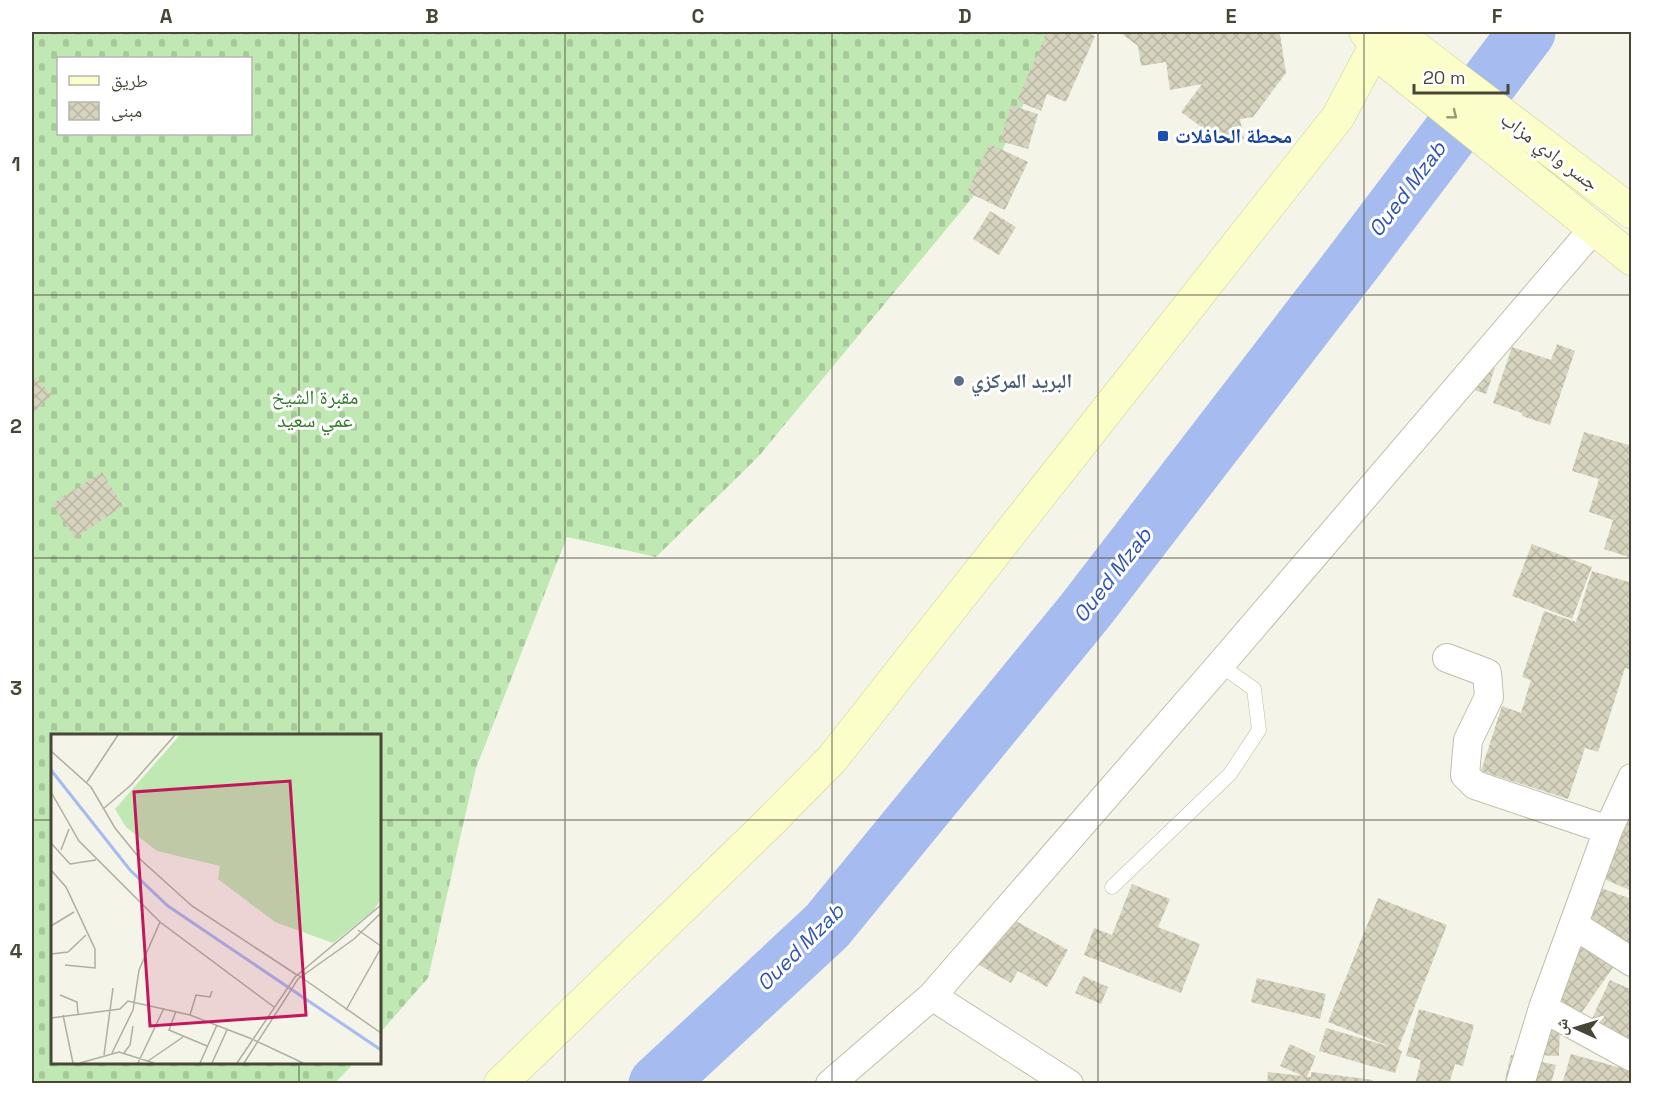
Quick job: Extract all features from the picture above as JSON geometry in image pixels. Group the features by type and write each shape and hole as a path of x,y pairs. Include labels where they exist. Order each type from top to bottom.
{"street":[{"name":"جسر وادي مزاب","path":"1388,41 1632,212"},
{"name":"جسر وادي مزاب","path":"1388,41 1588,223 1632,259"},
{"path":"500,1083 762,830 832,759 1338,117 1388,41"},
{"path":"830,1083 932,996 1220,665 1588,223"},
{"path":"1447,658 1487,673 1489,697 1468,740 1465,775 1475,784 1608,830"},
{"path":"1520,1083 1544,1008 1608,830 1632,778"},
{"path":"1574,925 1632,962"},
{"path":"932,996 1069,1083"},
{"path":"1544,1008 1632,1057"}],"lane":[{"path":"1112,887 1230,774 1259,730 1254,689 1220,665"}],"green space":[{"name":"مقبرة الشيخ عمي سعيد","path":"32,32 1057,32 991,175 759,456 656,557 567,537 476,768 428,978 381,1032 381,734 51,734 51,1064 353,1064 335,1083 32,1083"}],"building":[{"path":"1047,32 1085,32 1095,36 1066,102 1047,94 1041,111 1017,101"},
{"path":"1119,32 1276,32 1280,34 1286,73 1253,117 1240,119 1244,139 1223,143 1181,112 1202,84 1170,90 1166,62 1141,66 1138,46"},
{"path":"1011,105 1038,114 1028,149 1000,141"},
{"path":"990,144 1028,162 1005,210 967,192"},
{"path":"990,211 1016,227 999,255 973,239"},
{"path":"1557,344 1575,351 1550,425 1493,403 1512,347 1551,360"},
{"path":"1479,363 1495,368 1486,394 1469,388"},
{"path":"32,374 52,395 32,414"},
{"path":"1584,432 1632,446 1632,558 1604,549 1613,520 1589,512 1599,479 1572,471"},
{"path":"102,472 123,506 75,538 52,504"},
{"path":"1532,544 1592,567 1572,619 1512,596"},
{"path":"1592,571 1632,583 1632,670 1625,668 1598,752 1585,748 1568,799 1481,771 1502,706 1521,713 1531,680 1522,677 1544,611 1576,622"},
{"path":"1632,776 1632,891 1590,873"},
{"path":"1584,882 1632,899 1632,954 1570,921"},
{"path":"1132,884 1170,899 1158,927 1200,944 1181,993 1084,955 1094,928 1112,935"},
{"path":"1378,898 1447,925 1398,1049 1402,1051 1395,1073 1319,1051 1326,1028 1391,1047 1328,1022"},
{"path":"1000,912 1068,950 1047,987 1018,971 1011,983 972,961"},
{"path":"1569,936 1614,966 1580,1015 1545,990"},
{"path":"1083,976 1108,987 1101,1004 1075,993"},
{"path":"1257,978 1326,994 1320,1019 1251,1002"},
{"path":"1610,980 1632,990 1632,1061 1583,1038"},
{"path":"1419,1009 1474,1025 1463,1066 1455,1064 1449,1084 1415,1084 1421,1060 1406,1056"},
{"path":"1532,1022 1560,1023 1559,1056 1530,1055"},
{"path":"1290,1044 1316,1056 1307,1077 1311,1077 1311,1072 1373,1080 1372,1084 1267,1084 1268,1072 1303,1076 1280,1066"},
{"path":"1571,1054 1632,1071 1629,1084 1562,1084"},
{"path":"1511,1055 1556,1065 1551,1084 1504,1084"}],"waterway":[{"name":"Oued Mzab","path":"657,1084 827,926 1085,611 1527,32"}],"place":[{"name":"محطة الحافلات","path":"1163,136"},
{"name":"البريد المركزي","path":"959,381"}]}
